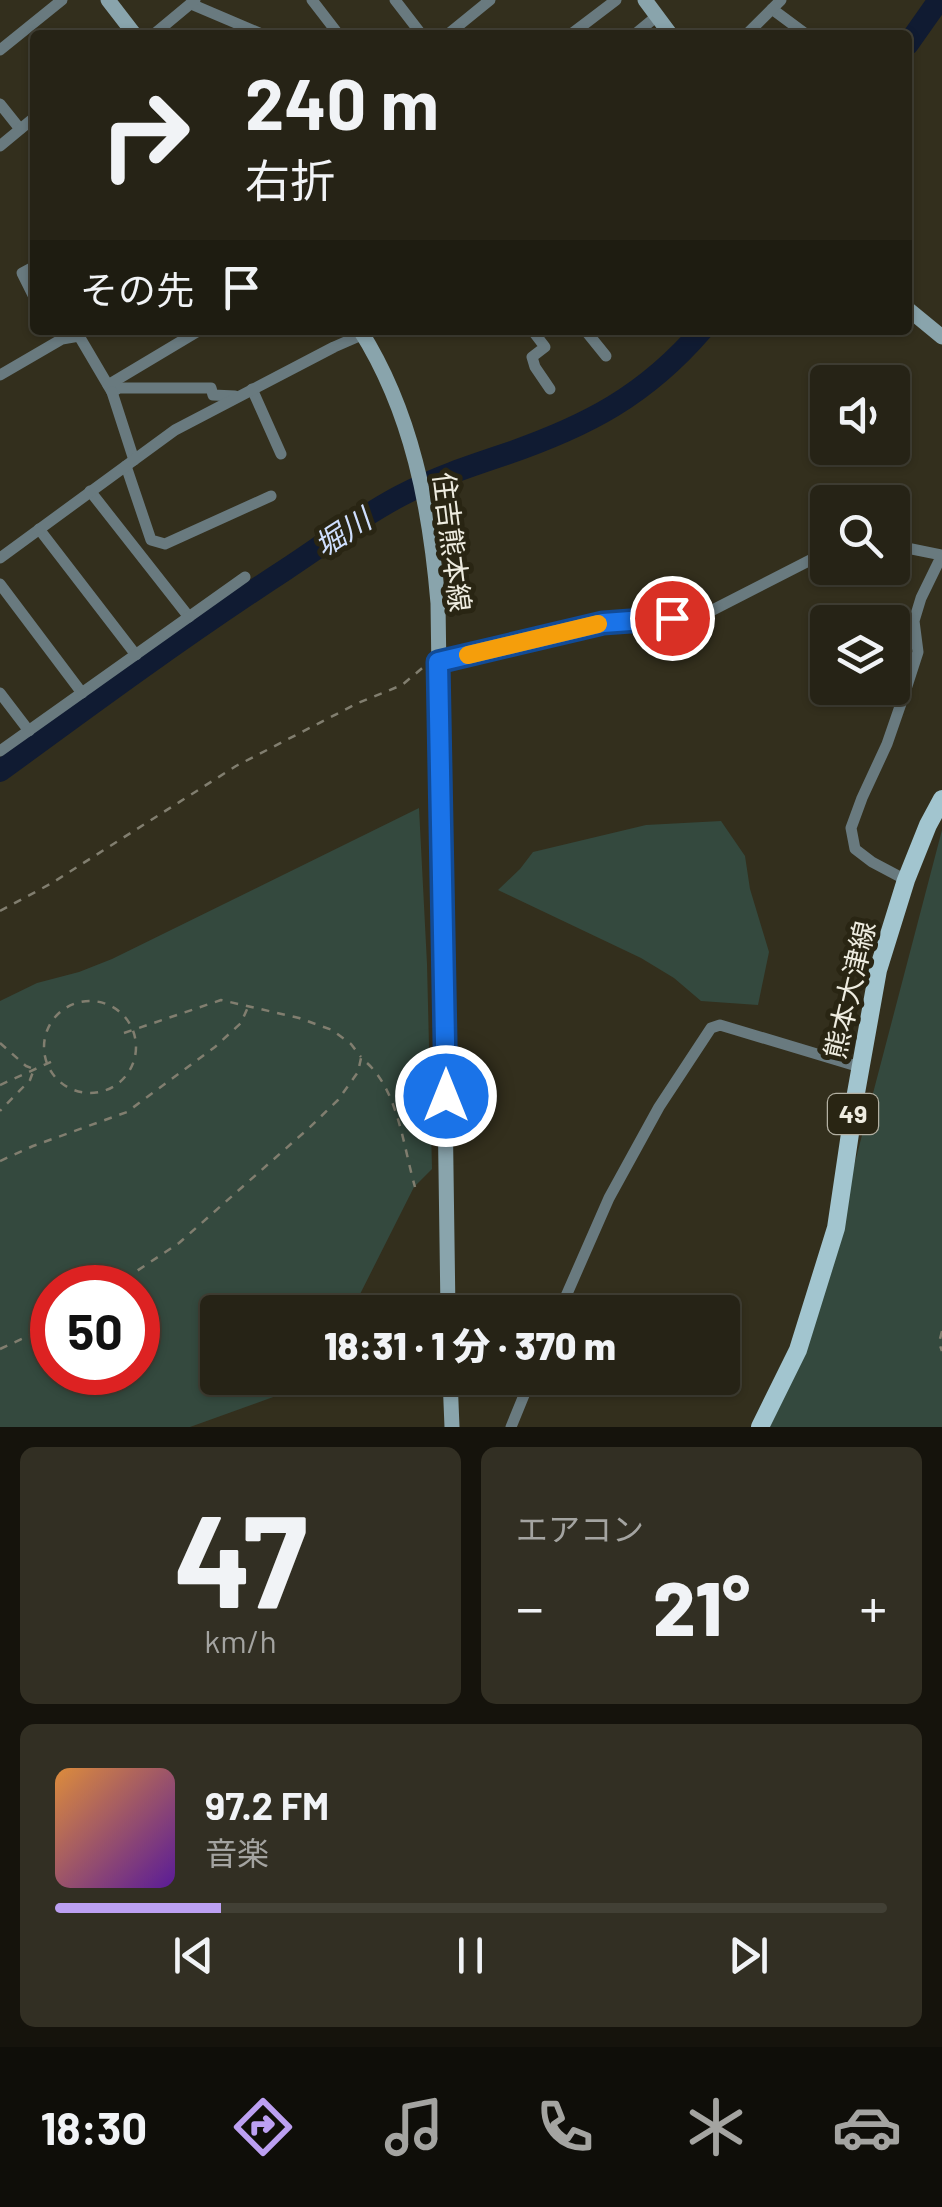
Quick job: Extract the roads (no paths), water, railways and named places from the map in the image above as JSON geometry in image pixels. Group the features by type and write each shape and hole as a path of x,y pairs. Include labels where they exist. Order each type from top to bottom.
{"main road":[{"path":"108,0 131,30"},
{"path":"646,0 667,30"},
{"path":"912,312 942,337"},
{"name":"住吉熊本線","path":"366,335 418,465 433,544 438,603 448,1295"},
{"name":"熊本大津線","path":"760,1427 798,1350 836,1228 878,970 906,880 942,799"},
{"path":"451,1395 452,1427"}],"street":[{"path":"0,50 62,0"},
{"path":"312,0 335,30"},
{"path":"395,0 418,30"},
{"path":"453,30 490,0"},
{"path":"577,30 616,0"},
{"path":"160,30 193,2 253,30"},
{"path":"751,30 776,5 803,30"},
{"path":"640,30 657,16"},
{"path":"0,104 20,129"},
{"path":"0,146 30,122"},
{"path":"30,269 22,273 30,288"},
{"path":"0,375 58,335"},
{"path":"81,335 110,388 151,540 165,544 271,496"},
{"path":"110,388 192,335"},
{"path":"0,558 175,430 359,335"},
{"path":"536,335 545,346 532,357 534,367 550,389"},
{"path":"589,335 606,356"},
{"path":"110,388 211,388 213,395 240,396"},
{"path":"252,389 282,454"},
{"path":"90,491 189,617"},
{"path":"40,529 136,655"},
{"path":"906,880 855,848 851,828 906,689 918,652 914,621 942,555 910,549"},
{"path":"438,662 603,623 702,616 810,560"},
{"path":"0,751 245,577"},
{"path":"0,584 82,693"},
{"path":"0,693 29,731"},
{"path":"566,1295 609,1198 659,1107 711,1028 720,1025 860,1068"},
{"path":"511,1427 524,1395"}],"waterway":[{"name":"堀川","path":"912,38 939,0"},
{"name":"堀川","path":"0,771 177,643 370,513 426,484 589,420 659,373 697,335"}]}
